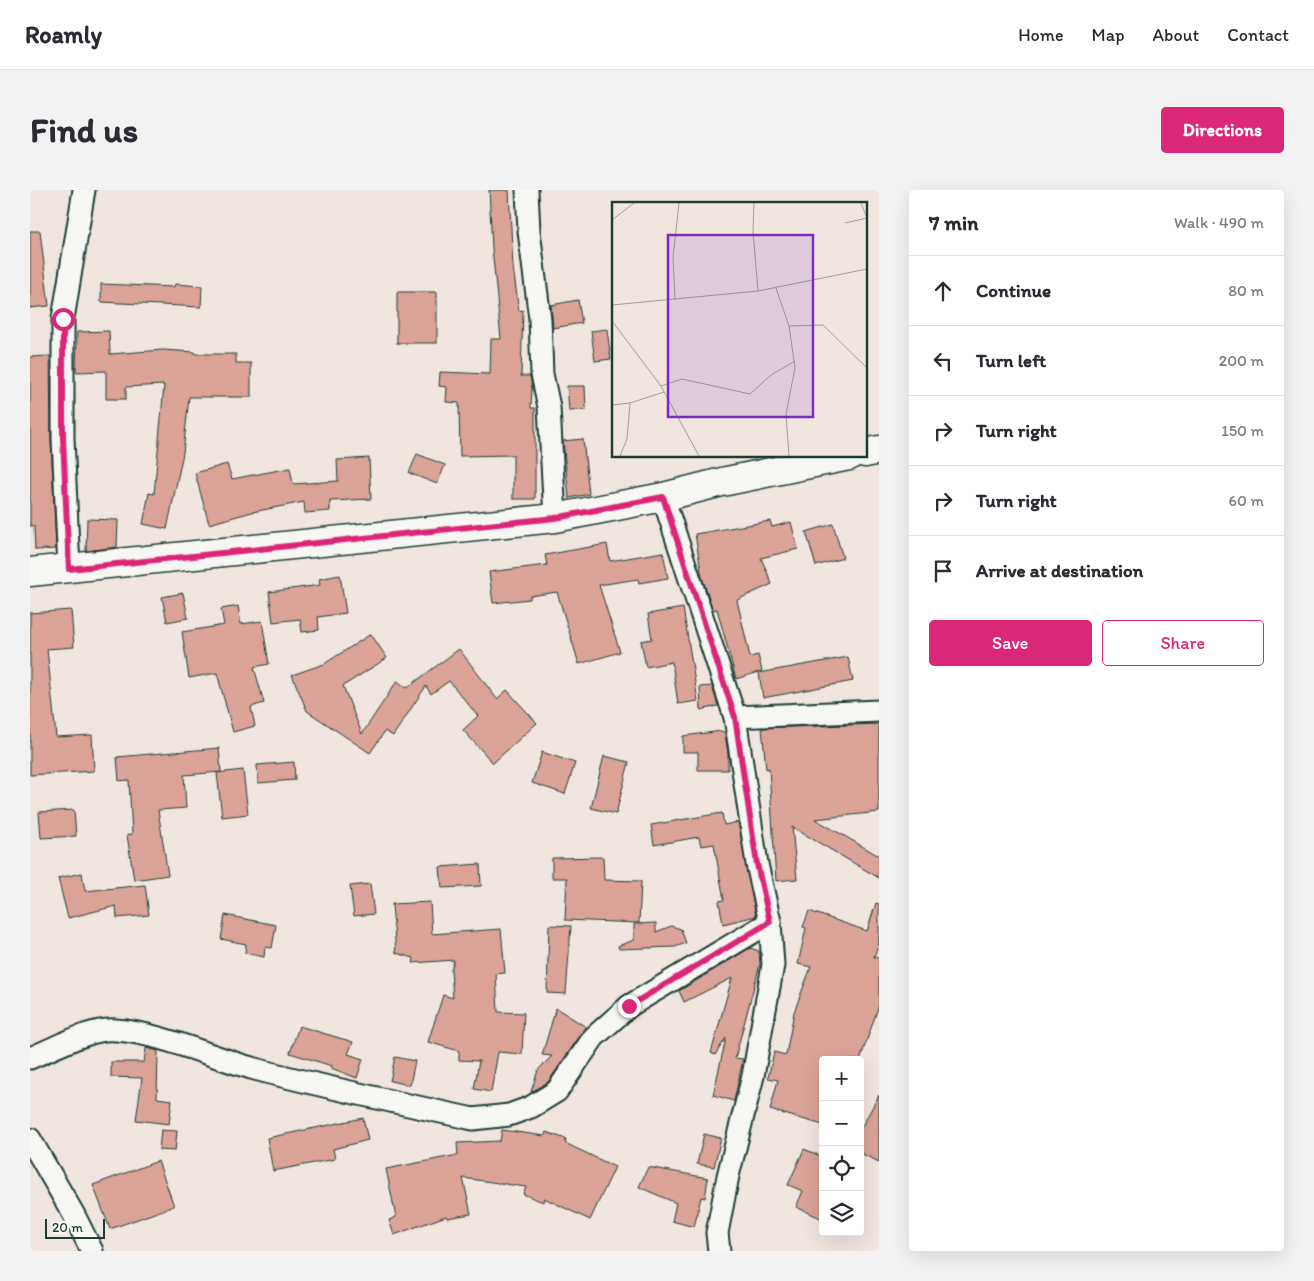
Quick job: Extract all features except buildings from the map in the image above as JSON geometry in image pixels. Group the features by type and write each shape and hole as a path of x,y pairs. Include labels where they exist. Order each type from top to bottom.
{"main road":[{"path":"866,453 879,450"},
{"path":"30,572 555,518 663,497 722,482 839,458"}],"street":[{"path":"69,569 63,438 63,319 84,190"},
{"path":"526,190 540,319 542,374 549,407 555,518"},
{"path":"663,497 735,717 757,864 770,922 773,966 753,1076 726,1186 717,1233 719,1251"},
{"path":"735,717 879,711"},
{"path":"30,1058 85,1036 115,1029 144,1035 254,1068 337,1089 473,1119 492,1119 509,1116 531,1107 557,1091 594,1036 629,1006 770,922"},
{"path":"30,1139 74,1215 92,1251"}],"route":[{"path":"63,319 63,438 69,569 555,518 663,497 735,717 757,864 770,922 696,964 629,1006"}]}
